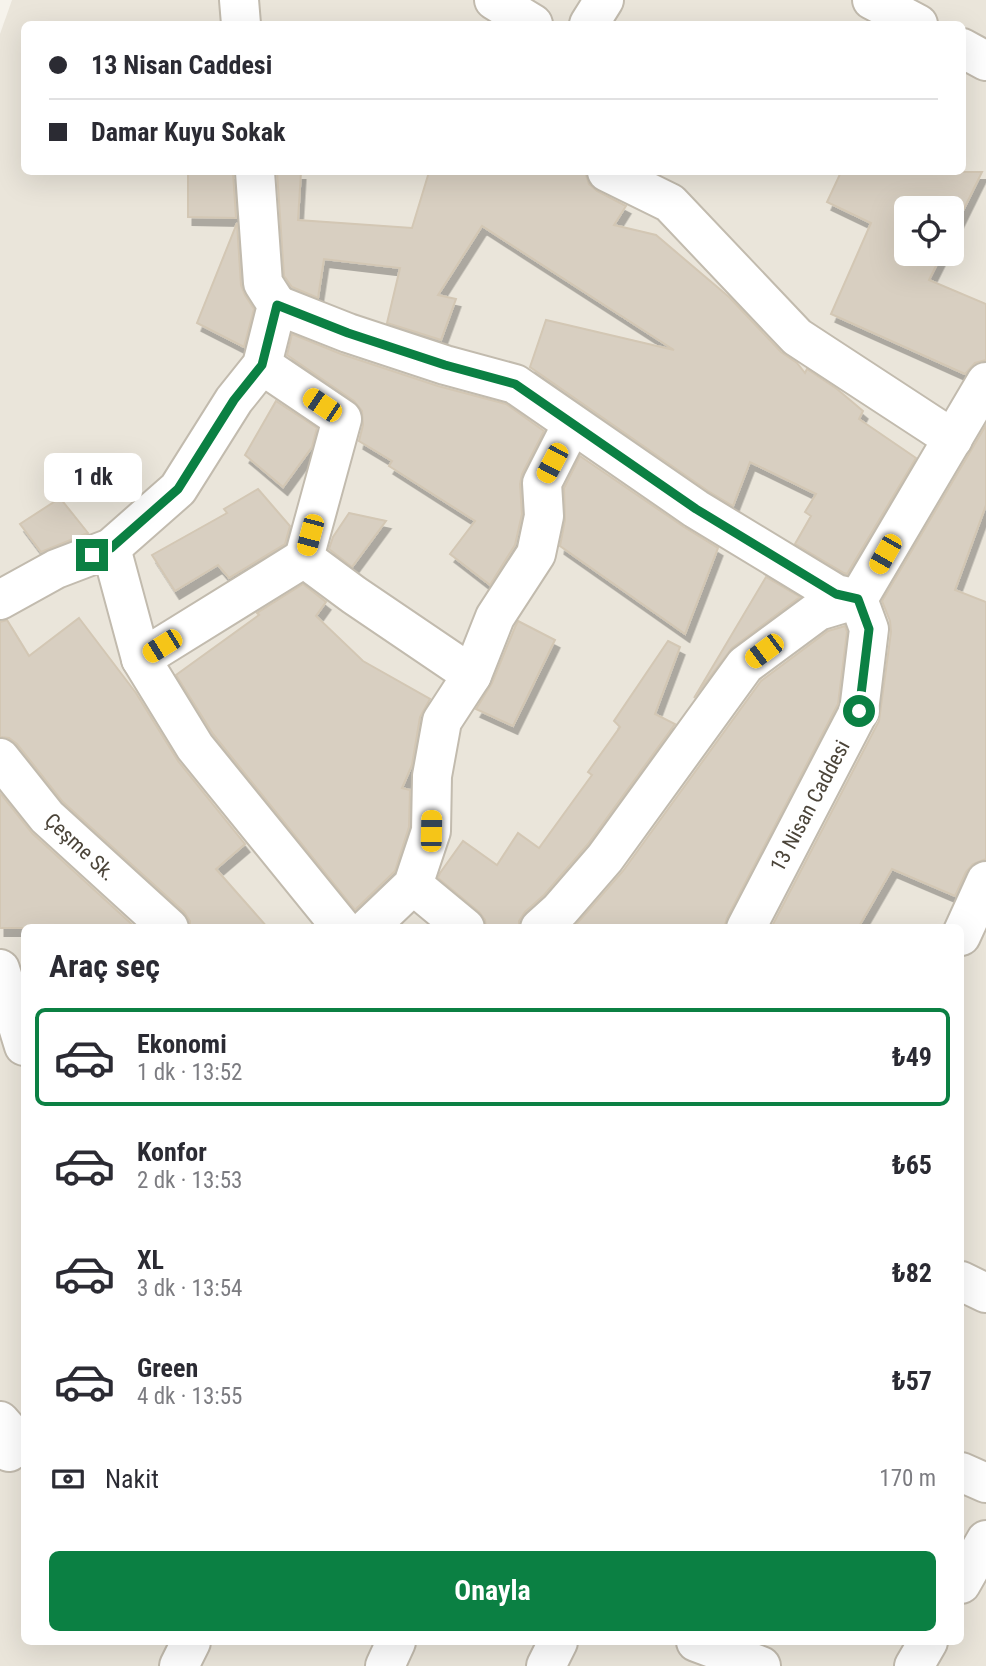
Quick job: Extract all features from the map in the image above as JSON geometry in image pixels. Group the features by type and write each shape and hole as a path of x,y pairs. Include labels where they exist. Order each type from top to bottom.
{"street":[{"path":"239,0 241,21"},
{"path":"494,0 528,21"},
{"path":"591,21 604,0"},
{"path":"872,0 912,21"},
{"path":"966,50 986,61"},
{"path":"255,175 262,283 277,305 348,333 445,365 515,384 696,509 836,594 858,599"},
{"path":"613,175 670,203 797,337 953,439"},
{"path":"0,600 56,569 111,548 178,489 234,400 262,365 277,305"},
{"path":"141,659 304,558 342,419 262,365"},
{"path":"544,924 606,858 746,665 818,611 858,599 986,382"},
{"path":"372,924 413,885 431,831 432,776 442,721 472,674 495,617 536,554 544,516 542,483 572,425"},
{"path":"111,548 141,659 195,747 339,924"},
{"path":"304,558 472,674"},
{"name":"13 Nisan Caddesi","path":"748,924 859,711 869,629 858,599"},
{"name":"Çeşme Sk.","path":"0,758 47,817 165,924"},
{"path":"964,929 986,881"},
{"path":"413,885 460,924"},
{"path":"0,969 21,1036"},
{"path":"964,1282 986,1293"},
{"path":"964,1473 986,1483"},
{"path":"964,1579 986,1540"},
{"path":"179,1666 190,1645"},
{"path":"385,1666 395,1645"},
{"path":"546,1666 556,1645"},
{"path":"704,1645 752,1664"},
{"path":"914,1666 926,1645"}],"shaded area":[{"path":"12,0 986,0 986,1666 0,1666 0,34"}],"building":[{"path":"966,172 982,172 964,209 964,196 894,196 894,266 936,266 929,280 986,304 986,360 975,363 965,374 831,314 871,223 827,202 840,175 966,175"},
{"path":"188,175 233,175 236,218 188,217"},
{"path":"277,175 301,175 298,220 412,228 428,175 586,175 589,184 597,191 626,206 614,225 656,235 729,297 781,352 797,363 805,373 807,369 837,389 863,411 859,419 916,458 847,574 795,544 811,516 805,512 816,494 750,462 733,506 530,367 546,320 674,350 482,226 438,295 456,299 441,340 387,323 400,268 324,259 318,298 292,287 284,276"},
{"path":"237,223 241,285 254,309 244,347 197,323"},
{"path":"292,334 341,354 438,386 506,404 544,431 522,474 522,514 515,545 490,585 450,554 475,521 389,466 392,461 359,441 363,425 362,411 354,401 287,355"},
{"path":"276,401 317,428 312,447 283,487 245,455"},
{"path":"986,425 986,505 955,590 986,602 986,859 973,864 966,872 955,896 892,869 860,924 773,924 879,721 891,632 890,621 882,601"},
{"path":"580,456 718,548 685,634 560,546 565,520 564,488"},
{"path":"258,489 290,526 285,544 229,578 218,565 175,591 152,555 227,513 224,509"},
{"path":"60,498 88,533 41,552 20,524"},
{"path":"349,513 386,521 352,567 329,549 333,537"},
{"path":"766,577 800,597 732,648 694,698"},
{"path":"303,584 326,602 316,616 363,661 430,699 420,717 412,765 402,788 410,790 409,827 395,871 355,910 213,734 176,675 259,615 257,613"},
{"path":"79,618 136,693 178,761 245,844 216,869 264,924 190,924 184,912 63,802 17,744 9,738 0,737 0,622 7,620 29,656"},
{"path":"518,621 555,640 513,726 476,709 492,683"},
{"path":"845,626 847,632 838,704 725,924 577,924 623,871 761,681 828,631"},
{"path":"668,641 680,647 655,714 675,724 588,844 544,895 525,912 519,924 486,924 479,912 438,878 440,873 463,841 497,865 518,833 539,848 592,775 588,772 620,727 614,721"},
{"path":"0,793 32,833 132,924 21,924 21,928 0,928"}],"route":[{"path":"92,555 111,548 178,489 234,400 262,365 277,305 348,333 445,365 515,384 696,509 836,594 858,599 869,629 859,711"}]}
